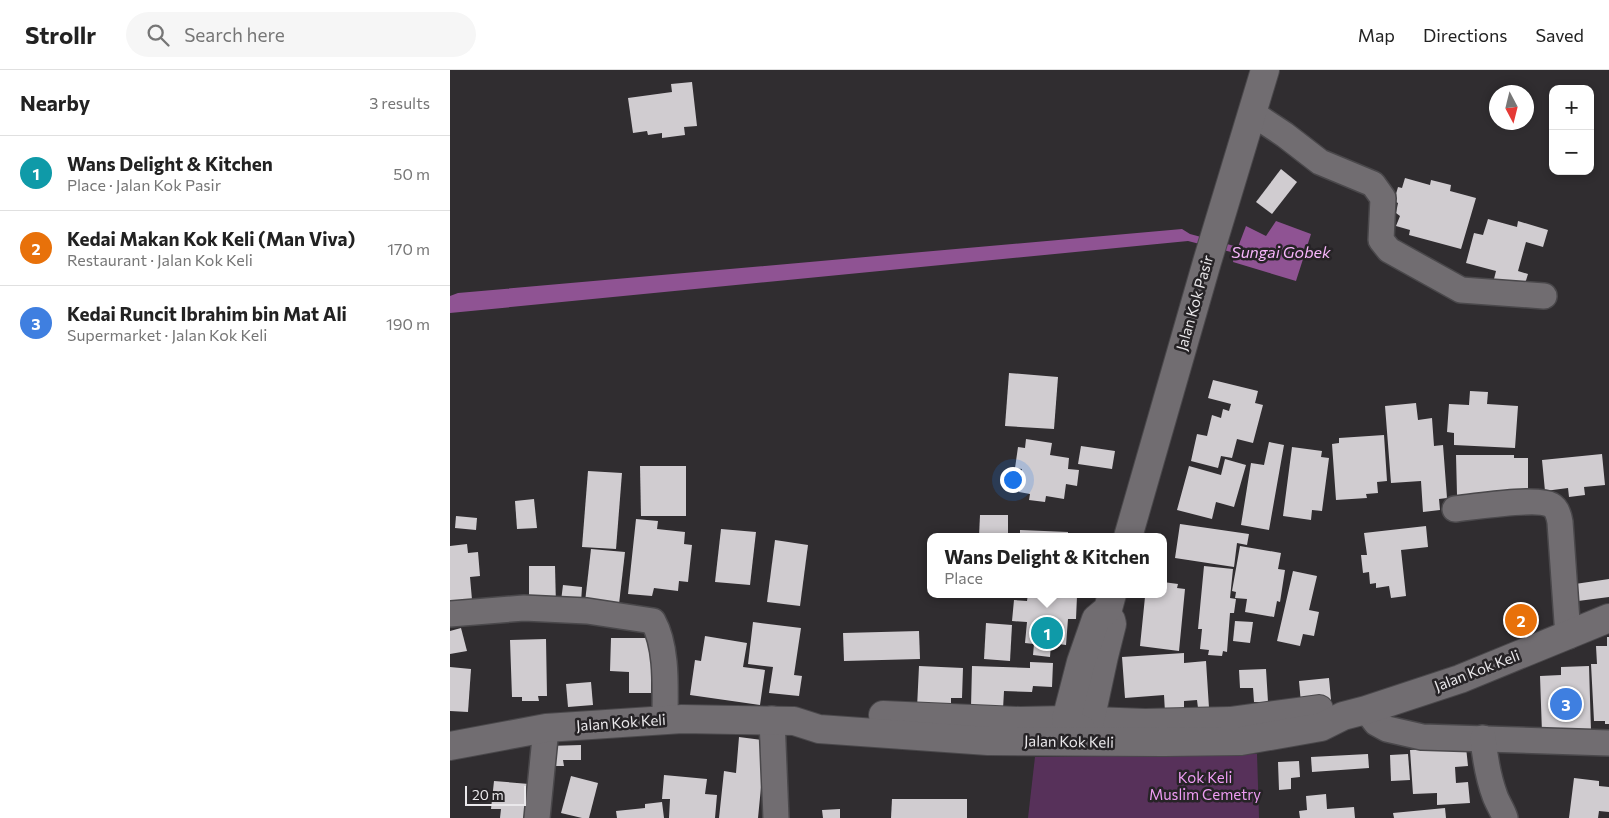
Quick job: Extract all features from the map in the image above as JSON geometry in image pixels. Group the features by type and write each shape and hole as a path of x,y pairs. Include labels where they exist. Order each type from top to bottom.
{"street":[{"name":"Jalan Kok Pasir","path":"1129,533 1207,262 1265,70"},
{"path":"1252,113 1320,162 1373,184 1383,198 1382,240 1389,250 1461,290 1544,296"},
{"path":"1455,509 1528,502 1544,503 1553,506 1560,522 1568,636"},
{"path":"988,741 1010,732 1070,731 1078,723 1093,659 1096,619 1110,602"},
{"path":"450,614 524,608 587,611 654,621 659,632 666,680 665,720"},
{"name":"Jalan Kok Keli","path":"450,746 546,728 665,720 783,720 819,729 988,741 1241,741 1321,727 1355,713 1460,679 1609,618"},
{"path":"1020,721 1036,713 1055,699 1093,659"},
{"path":"1093,659 1105,680 1112,701 1126,713 1145,723"},
{"name":"Jalan Kok Keli","path":"783,720 817,711 1078,723 1230,721 1319,709 1355,713"},
{"path":"1355,713 1387,728 1406,734 1440,738 1609,743"},
{"path":"776,818 783,720"},
{"path":"1078,723 1140,733 1164,742"},
{"path":"537,818 546,728"},
{"path":"1483,738 1488,775 1505,818"}],"green space":[{"name":"Kok Keli Muslim Cemetry","path":"1257,754 1259,818 1028,818 1035,757"}],"water":[{"name":"Sungai Gobek","path":"1276,221 1311,234 1296,281 1233,262 1235,253 1188,241 450,313 450,296 458,293 1182,229 1190,234 1238,247 1246,226 1266,236"}],"building":[{"path":"692,82 697,126 684,127 685,135 662,138 662,133 648,135 647,131 633,133 628,98 672,92 671,84"},
{"path":"1281,169 1297,182 1272,214 1256,202"},
{"path":"1405,178 1430,185 1431,180 1451,185 1450,191 1476,198 1461,249 1409,235 1410,230 1396,226 1400,216 1396,213 1398,203 1394,201 1398,187 1402,188"},
{"path":"1488,219 1517,227 1518,221 1548,230 1543,247 1526,242 1518,271 1528,274 1524,287 1494,279 1496,271 1466,263 1474,233 1483,235"},
{"path":"1009,373 1058,377 1054,429 1005,426"},
{"path":"1213,380 1258,391 1255,403 1263,405 1253,443 1237,439 1232,458 1221,456 1218,468 1191,461 1197,434 1207,436 1212,415 1221,418 1223,409 1229,411 1231,404 1208,398"},
{"path":"1470,391 1488,392 1487,404 1518,406 1515,448 1454,445 1454,433 1447,432 1449,404 1469,405"},
{"path":"1416,403 1418,420 1432,418 1434,446 1443,445 1447,498 1439,499 1440,510 1423,512 1421,481 1391,483 1385,406"},
{"path":"1384,435 1387,481 1377,482 1378,493 1366,494 1367,498 1336,500 1332,444 1339,443 1339,438"},
{"path":"1026,439 1052,443 1050,455 1069,458 1068,469 1079,470 1077,486 1066,484 1064,499 1046,496 1045,502 1029,500 1030,494 1019,492 1022,469 1015,468 1018,447 1025,448"},
{"path":"1269,442 1284,445 1269,530 1241,525 1251,463 1264,465"},
{"path":"1081,446 1115,451 1112,469 1078,464"},
{"path":"1292,447 1322,451 1321,457 1329,458 1322,511 1312,510 1311,520 1283,516"},
{"path":"1602,454 1605,485 1584,487 1585,495 1569,497 1568,488 1545,491 1542,460"},
{"path":"1456,455 1514,455 1514,458 1528,458 1528,496 1457,495"},
{"path":"1225,459 1246,465 1234,507 1216,502 1212,519 1177,510 1189,466 1221,475"},
{"path":"640,466 686,466 686,516 641,516"},
{"path":"588,471 622,473 616,549 582,547"},
{"path":"534,499 537,528 517,529 515,501"},
{"path":"980,515 1008,515 1008,533 979,533"},
{"path":"456,516 477,518 476,530 455,528"},
{"path":"636,519 658,521 657,529 685,532 684,544 692,545 688,582 679,581 678,591 654,588 652,596 628,594"},
{"path":"1180,524 1249,534 1247,545 1237,543 1234,567 1175,558"},
{"path":"1426,526 1428,547 1401,550 1406,596 1391,598 1389,586 1376,588 1376,583 1370,584 1369,572 1363,573 1361,555 1367,555 1364,533"},
{"path":"721,529 756,532 750,585 715,582"},
{"path":"1020,530 1068,532 1068,533 1020,533"},
{"path":"775,540 808,545 800,606 767,602"},
{"path":"467,544 468,553 478,552 480,576 470,577 473,611 450,613 450,546"},
{"path":"1240,546 1281,553 1278,569 1285,570 1280,602 1277,601 1274,617 1245,612 1247,599 1235,598 1236,592 1232,591"},
{"path":"591,549 625,552 619,604 585,602"},
{"path":"529,566 555,566 556,606 529,606"},
{"path":"1204,566 1233,569 1230,598 1236,599 1234,613 1230,613 1227,652 1223,651 1222,656 1208,655 1209,650 1200,649 1202,629 1198,629"},
{"path":"1293,571 1317,576 1309,610 1319,612 1314,636 1303,634 1300,646 1277,641"},
{"path":"1609,579 1609,597 1578,601 1575,584"},
{"path":"1167,583 1178,584 1177,588 1185,589 1179,651 1140,646 1145,598 1167,598"},
{"path":"563,585 582,587 581,603 561,601"},
{"path":"1027,598 1077,598 1076,619 1068,619 1066,645 1051,643 1050,657 1033,655 1034,644 1025,643 1027,622 1012,621 1014,600 1027,601"},
{"path":"1235,621 1253,622 1250,643 1233,641"},
{"path":"753,622 801,628 794,675 802,676 799,696 769,693 773,667 748,664"},
{"path":"986,623 1012,625 1010,661 984,659"},
{"path":"461,628 467,651 450,654 450,631"},
{"path":"919,631 920,659 844,661 843,633"},
{"path":"705,636 747,643 743,667 765,670 760,705 690,695 695,660 701,661"},
{"path":"1607,637 1609,637 1609,724 1605,724 1605,721 1594,721 1591,664 1597,664 1596,646 1607,646"},
{"path":"611,638 651,638 651,693 629,693 629,672 610,671"},
{"path":"546,639 547,696 538,696 539,701 522,701 522,697 512,697 510,640"},
{"path":"1184,653 1184,663 1206,661 1209,708 1198,708 1197,700 1184,701 1184,710 1165,712 1164,695 1125,698 1122,657"},
{"path":"1030,662 1053,663 1052,687 1033,686 1032,692 1004,691 1003,709 971,707 972,666 1030,668"},
{"path":"919,666 963,668 962,698 951,698 951,709 917,708"},
{"path":"1589,666 1591,731 1542,733 1540,676 1561,675 1561,667"},
{"path":"450,667 471,669 468,712 450,711"},
{"path":"1266,669 1268,702 1254,702 1253,688 1240,688 1239,670"},
{"path":"1329,678 1331,700 1301,703 1299,681"},
{"path":"591,682 593,705 568,707 566,684"},
{"path":"739,737 762,740 762,777 758,818 719,818 724,771 736,773"},
{"path":"581,745 581,760 563,760 564,766 549,766 548,746"},
{"path":"1466,747 1468,766 1455,767 1456,783 1468,782 1470,803 1437,805 1437,793 1413,794 1410,750"},
{"path":"1368,754 1369,768 1312,772 1311,757"},
{"path":"1408,754 1410,780 1391,781 1390,755"},
{"path":"1299,761 1300,777 1291,778 1291,789 1279,790 1278,762"},
{"path":"664,775 707,779 705,794 717,795 715,818 669,818 670,799 662,799"},
{"path":"571,776 598,783 589,818 561,813"},
{"path":"1574,778 1599,781 1599,786 1609,787 1609,812 1599,811 1598,818 1569,818"},
{"path":"494,781 529,784 526,818 500,818 501,809 491,809"},
{"path":"1326,794 1327,809 1354,807 1355,818 1300,818 1299,811 1307,810 1306,796"},
{"path":"892,799 967,799 967,818 891,818"},
{"path":"662,802 664,818 617,818 616,811 645,808 645,804"},
{"path":"1445,808 1446,818 1394,818 1393,813"},
{"path":"840,809 840,818 823,818 822,810"}],"place":[{"name":"Kedai Makan Kok Keli (Man Viva)","path":"1521,620"},
{"name":"Wans Delight & Kitchen","path":"1047,633"},
{"name":"Kedai Runcit Ibrahim bin Mat Ali","path":"1566,704"}]}
